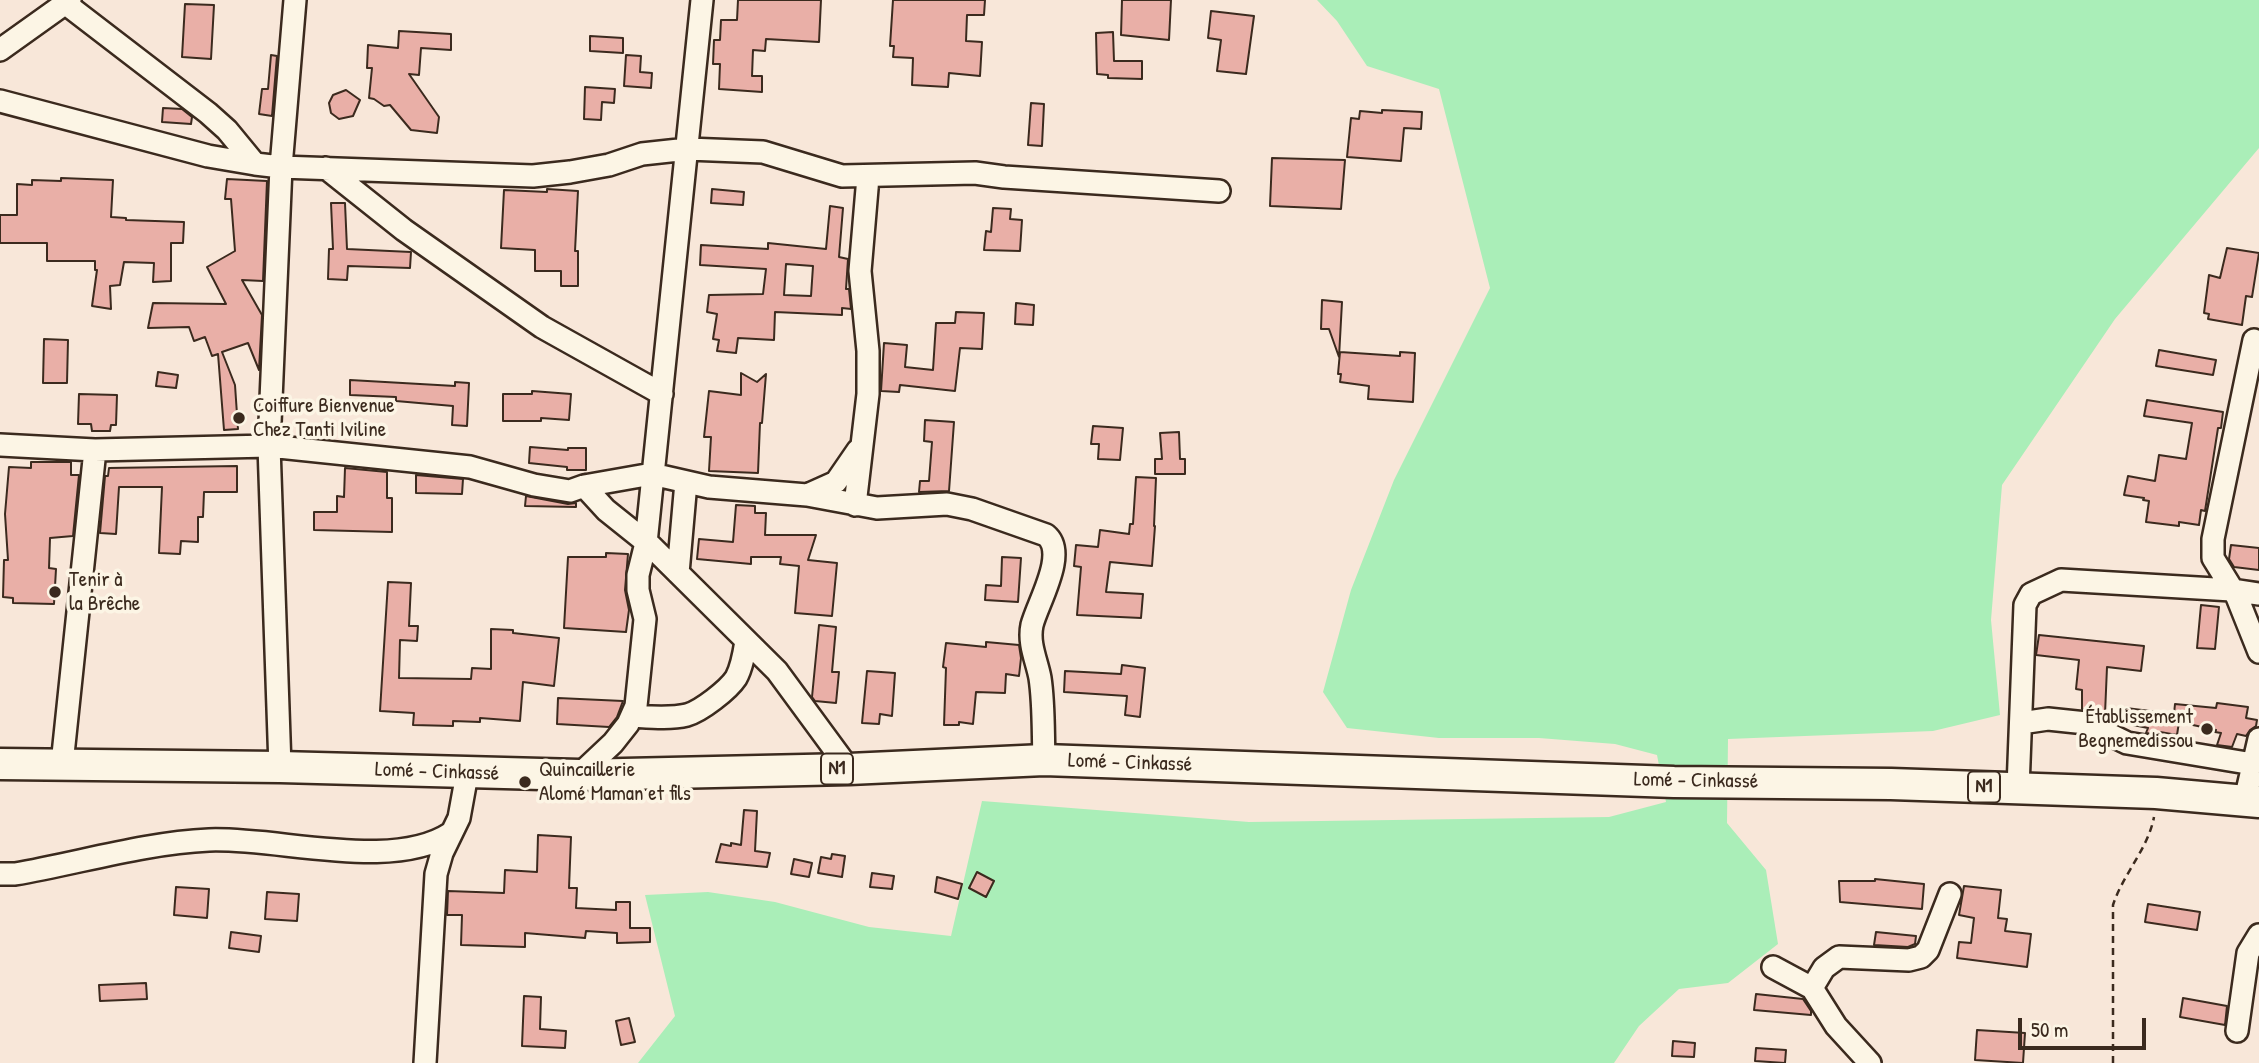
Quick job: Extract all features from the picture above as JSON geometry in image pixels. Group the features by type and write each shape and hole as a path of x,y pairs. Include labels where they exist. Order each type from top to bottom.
{"highway":[{"name":"Lomé - Cinkassé","path":"0,764 579,775 849,769 1044,760 1674,782 2018,788 2156,793 2252,801"}],"street":[{"path":"280,768 269,446 281,167 295,0"},
{"path":"579,775 613,743 632,716 639,685 645,619 638,590 638,575 646,542 702,0"},
{"path":"0,50 68,2 208,113 227,130 255,164"},
{"path":"0,101 208,156 281,167 533,176 609,165 642,154 688,149 763,152 842,176 975,173 1219,191"},
{"path":"326,168 404,230 542,327 662,394"},
{"path":"855,505 868,394 868,351 860,271 868,177"},
{"path":"2254,341 2213,539 2213,558 2237,597 2259,652"},
{"path":"807,495 836,482 849,467 863,442"},
{"path":"0,445 95,450 269,446 470,467 534,485 570,491 652,474 737,490 807,495 877,508 947,504 992,515 1041,533 1051,539 1056,553 1031,633 1034,661 1040,678 1044,760"},
{"path":"62,764 95,450"},
{"path":"678,573 686,482"},
{"path":"584,486 606,510 646,542 777,671 849,769"},
{"path":"2018,788 2025,604 2032,594 2061,580 2259,594"},
{"path":"632,716 689,715 703,708 734,680 742,663 747,641"},
{"path":"2021,723 2048,719 2086,723 2127,743 2253,764"},
{"path":"2252,801 2253,764 2259,739"},
{"path":"425,1063 436,874 459,818 467,774"},
{"path":"0,874 41,870 154,846 210,840 271,842 343,851 397,850 438,842 451,833"},
{"path":"1812,988 1824,968 1839,957 1909,960 1921,957 1928,950 1950,894"},
{"path":"2237,1031 2248,953 2259,935"},
{"path":"1773,967 1812,988 1836,1026 1870,1063"}],"path":[{"path":"2113,1063 2113,905 2117,891 2149,836 2154,820 2156,793"}],"green space":[{"path":"1317,0 2259,0 2259,148 2115,319 2002,485 1991,620 2000,715 1933,731 1728,739 1727,823 1766,870 1778,944 1728,983 1679,989 1639,1026 1614,1063 638,1063 675,1016 645,895 708,892 775,902 869,927 951,936 982,801 1249,822 1609,817 1666,802 1657,755 1615,744 1539,738 1439,738 1347,728 1323,692 1351,590 1394,480 1490,288 1439,89 1367,66 1337,21"}],"building":[{"path":"738,0 821,0 819,42 766,39 765,51 753,50 752,76 762,76 762,92 719,89 720,64 713,64 714,40 720,40 721,20 737,20"},
{"path":"893,0 985,0 984,15 967,15 966,41 982,42 980,76 949,73 948,87 912,85 913,58 893,57 894,46 890,46"},
{"path":"1122,0 1171,0 1169,40 1121,35"},
{"path":"185,4 214,5 211,59 182,57"},
{"path":"1211,11 1254,16 1246,74 1217,71 1221,40 1208,38"},
{"path":"399,31 451,34 451,50 421,48 419,75 409,74 439,117 437,133 411,130 390,105 384,106 369,98 372,68 367,68 368,45 398,48"},
{"path":"1113,32 1114,61 1142,61 1142,79 1108,78 1108,75 1097,74 1096,33"},
{"path":"590,36 623,38 623,53 590,51"},
{"path":"271,55 277,56 272,116 259,114 262,89 268,89"},
{"path":"626,55 641,56 640,72 652,73 651,88 624,86"},
{"path":"585,87 615,89 614,103 602,102 601,120 584,119"},
{"path":"346,90 360,100 353,116 339,119 331,113 329,103 333,95"},
{"path":"1031,103 1044,104 1042,146 1028,145"},
{"path":"163,108 182,109 192,117 191,124 162,122"},
{"path":"1382,110 1422,112 1421,129 1404,128 1401,161 1347,157 1351,118 1359,119 1360,111 1382,113"},
{"path":"1272,158 1345,160 1341,209 1270,206"},
{"path":"61,178 113,180 111,217 184,222 183,243 171,243 171,281 153,282 154,263 124,262 120,285 110,286 111,309 92,306 97,270 95,261 47,261 47,243 0,243 0,215 17,215 17,184 32,185 32,180 61,181"},
{"path":"227,179 267,181 263,281 242,280 262,315 259,370 248,343 222,352 235,385 238,429 224,430 218,354 212,356 205,337 194,341 189,327 148,328 153,303 226,304 207,267 235,251 231,199 225,199"},
{"path":"547,189 578,191 575,251 578,251 578,286 561,286 561,271 535,271 535,250 501,248 504,190 547,192"},
{"path":"712,189 744,192 743,205 711,203"},
{"path":"331,203 345,203 347,249 411,252 410,268 348,266 347,280 328,279 329,249 333,249"},
{"path":"830,206 843,208 839,257 848,259 846,289 849,289 851,309 842,308 842,315 775,312 774,340 738,338 736,353 717,351 719,340 713,339 717,314 707,312 709,295 763,294 766,269 700,265 701,245 768,249 768,243 826,249","holes":["786,264 813,266 811,296 784,295"]},
{"path":"993,208 1011,209 1010,219 1022,220 1020,251 984,250 986,231 991,232"},
{"path":"2227,248 2259,253 2252,297 2246,296 2242,325 2208,319 2209,314 2204,313 2209,275 2220,278"},
{"path":"1322,300 1342,302 1339,357 1329,329 1321,329"},
{"path":"1016,303 1034,305 1033,325 1015,324"},
{"path":"956,312 984,313 982,349 960,348 955,391 900,385 899,392 881,391 884,343 907,345 905,367 933,370 936,323 955,323"},
{"path":"44,339 68,340 67,383 43,383"},
{"path":"2159,350 2216,360 2213,375 2156,366"},
{"path":"1340,352 1400,356 1400,352 1415,353 1413,402 1368,399 1369,386 1340,382"},
{"path":"158,372 178,375 176,388 156,386"},
{"path":"741,373 757,382 766,374 758,473 709,471 711,437 704,437 709,391 741,395"},
{"path":"350,380 455,386 455,382 469,383 467,426 452,425 453,406 396,401 396,397 350,395"},
{"path":"532,391 571,394 569,420 541,418 541,421 503,421 503,394 532,394"},
{"path":"79,394 117,395 116,425 111,425 110,431 92,431 91,424 78,424"},
{"path":"2147,400 2223,412 2205,511 2201,510 2199,525 2179,522 2179,526 2146,522 2149,501 2124,495 2128,476 2155,481 2159,455 2186,459 2192,423 2144,416"},
{"path":"925,420 954,422 949,491 919,492 920,481 929,481 932,442 924,441"},
{"path":"1093,426 1123,428 1120,460 1098,459 1099,444 1091,444"},
{"path":"1179,432 1180,459 1185,459 1185,474 1155,474 1155,459 1162,459 1160,433"},
{"path":"530,447 568,450 586,448 586,470 567,470 567,467 529,463"},
{"path":"31,462 71,462 71,475 79,475 73,536 50,538 49,568 56,569 54,604 13,603 13,598 3,597 4,560 8,560 5,514 9,467 31,468"},
{"path":"237,466 237,492 204,492 203,517 198,517 198,542 181,541 180,554 159,553 162,487 119,487 116,534 100,533 105,476 108,476 109,468"},
{"path":"345,468 387,472 387,498 392,498 392,532 314,530 314,512 337,512 337,496 344,497"},
{"path":"416,475 463,479 462,494 416,493"},
{"path":"1136,477 1156,478 1152,566 1110,562 1106,592 1143,594 1141,618 1077,615 1081,567 1074,566 1076,545 1098,547 1100,530 1129,534 1130,524 1133,524"},
{"path":"526,496 576,503 576,507 525,506"},
{"path":"736,505 755,506 755,513 766,513 765,535 816,535 808,560 837,563 832,616 795,613 799,566 780,564 781,557 751,557 751,564 697,559 699,539 733,542"},
{"path":"2231,545 2259,548 2259,570 2234,567 2229,559"},
{"path":"606,553 628,554 625,590 629,610 626,632 564,628 568,557 606,557"},
{"path":"1002,557 1021,558 1018,602 985,600 986,585 1001,586"},
{"path":"388,582 411,583 409,626 418,626 417,641 400,640 399,678 471,679 472,668 491,669 491,629 513,630 513,633 559,638 554,686 523,682 520,721 480,718 480,722 453,721 453,726 413,725 414,713 380,711"},
{"path":"2201,605 2219,607 2215,649 2197,648"},
{"path":"819,625 836,627 832,672 839,672 836,703 815,701 812,697"},
{"path":"2039,635 2144,646 2141,671 2107,667 2105,714 2082,709 2082,690 2076,689 2079,660 2036,655"},
{"path":"986,642 1019,645 1019,676 1006,674 1005,693 976,692 973,724 959,722 959,725 944,725 946,668 943,667 946,643 986,647"},
{"path":"1122,665 1145,668 1140,717 1125,715 1127,696 1064,692 1065,671 1121,674"},
{"path":"867,671 895,673 892,716 880,714 879,724 862,723"},
{"path":"558,698 623,701 617,717 609,727 557,724"},
{"path":"2217,703 2248,707 2246,718 2257,720 2256,726 2246,736 2237,734 2232,747 2217,745 2221,733 2215,732 2216,730 2179,722 2177,735 2160,732 2159,735 2146,733 2148,728 2123,723 2126,708 2174,714 2175,704 2216,708"},
{"path":"744,810 757,811 755,851 770,853 767,867 716,862 721,844 741,845"},
{"path":"538,835 571,837 569,888 577,888 576,908 616,910 616,902 630,902 630,928 650,928 650,942 617,943 617,933 586,931 585,938 525,933 525,947 461,945 462,915 447,915 448,891 504,893 505,870 537,872"},
{"path":"832,854 845,856 842,877 818,873 821,857 831,859"},
{"path":"794,859 812,863 809,877 791,874"},
{"path":"977,872 994,881 986,897 969,888"},
{"path":"872,873 894,876 892,889 870,887"},
{"path":"937,877 962,884 958,899 935,892"},
{"path":"1875,879 1924,884 1922,909 1840,902 1839,881"},
{"path":"1964,886 2001,890 1998,918 2007,919 2005,931 2031,934 2027,967 1957,958 1959,942 1971,943 1974,918 1959,915"},
{"path":"176,887 209,889 207,918 174,915"},
{"path":"267,892 299,894 297,921 265,919"},
{"path":"2148,904 2200,912 2197,930 2145,922"},
{"path":"231,932 261,936 259,952 229,948"},
{"path":"1876,932 1916,936 1915,944 1908,947 1874,945"},
{"path":"146,983 147,999 100,1001 99,985"},
{"path":"1756,994 1803,999 1811,1015 1754,1010"},
{"path":"524,996 541,997 540,1029 566,1031 565,1048 522,1046"},
{"path":"2183,998 2227,1006 2225,1025 2180,1017"},
{"path":"629,1018 635,1042 621,1045 616,1021"},
{"path":"1977,1030 2025,1033 2023,1063 1975,1060"},
{"path":"1673,1041 1695,1043 1694,1057 1672,1056"},
{"path":"1756,1048 1786,1050 1785,1063 1755,1061"}],"place":[{"name":"Coiffure Bienvenue Chez Tanti Iviline","path":"239,418"},
{"name":"Tenir à la Brêche","path":"55,592"},
{"name":"Établissement Begnemedissou","path":"2207,729"},
{"name":"Quincaillerie Alomé Maman et fils","path":"525,782"}]}
